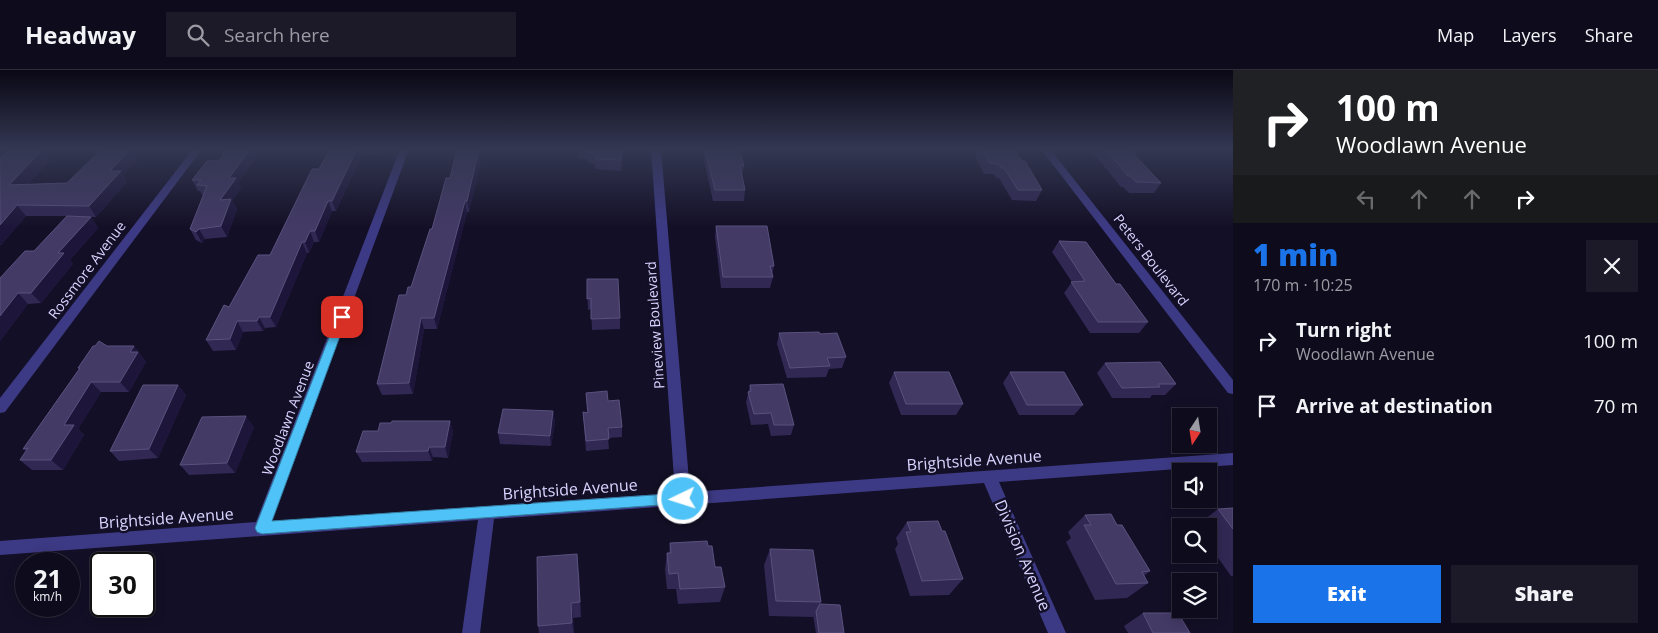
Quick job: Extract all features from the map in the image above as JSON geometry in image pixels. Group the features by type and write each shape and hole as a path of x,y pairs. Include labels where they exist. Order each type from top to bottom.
{"street":[{"name":"Rossmore Avenue","path":"0,408 178,175"},
{"name":"Woodlawn Avenue","path":"262,528 395,175"},
{"name":"Pineview Boulevard","path":"658,175 683,499"},
{"name":"Peters Boulevard","path":"1066,175 1233,389"},
{"name":"Brightside Avenue","path":"0,548 1233,459"},
{"name":"Division Avenue","path":"989,477 1057,633"},
{"path":"471,633 488,513"}],"building":[{"path":"0,175 18,175 9,185 67,183 75,175 117,175 89,206 17,205 0,225"},
{"path":"196,175 231,175 229,178 236,178 220,200 231,199 221,226 199,229 196,232 190,229 207,186 197,185 201,180 192,180"},
{"path":"309,175 344,175 332,201 328,201 315,231 310,231 305,242 302,242 270,317 259,317 257,321 237,321 230,339 206,340 224,305 229,307 258,255 270,255"},
{"path":"451,175 473,175 434,318 421,318 409,383 377,384 399,295 406,295 408,287 411,287 430,229 432,229 446,178 450,178"},
{"path":"711,175 742,175 745,190 715,190"},
{"path":"1009,175 1033,175 1042,190 1018,190"},
{"path":"1154,175 1161,183 1136,182 1128,176"},
{"path":"67,216 91,217 58,253 64,253 31,293 18,293 0,316 0,278 25,251 34,251"},
{"path":"716,226 767,226 774,266 770,266 773,277 723,277"},
{"path":"1059,241 1086,242 1116,284 1120,284 1148,322 1098,322 1071,282 1085,281"},
{"path":"587,279 618,279 620,318 591,319 591,298 587,299"},
{"path":"819,332 820,334 837,333 846,357 827,358 830,366 790,368 779,333"},
{"path":"99,341 107,346 134,346 130,352 138,352 120,382 91,382 64,425 74,425 51,460 20,460 28,448 23,449 80,368 78,368 93,346"},
{"path":"1160,362 1176,384 1158,384 1160,387 1122,388 1105,363"},
{"path":"894,372 949,372 963,404 906,404"},
{"path":"1010,372 1064,372 1083,405 1027,405"},
{"path":"783,384 794,425 774,425 771,413 754,414 748,392 751,391 750,385"},
{"path":"143,385 178,385 149,449 110,451"},
{"path":"607,391 608,401 619,400 622,427 608,428 609,439 586,441 583,412 588,413 586,393"},
{"path":"503,409 553,411 550,436 498,433"},
{"path":"246,416 227,463 180,465 202,417"},
{"path":"392,421 450,421 445,447 429,447 428,451 356,452 363,431 378,431 380,423 391,423"},
{"path":"1233,508 1233,529 1218,509"},
{"path":"1111,514 1117,525 1122,525 1150,571 1142,572 1148,583 1116,584 1084,525 1091,525 1085,515"},
{"path":"938,521 942,531 945,531 963,579 922,581 906,532 911,532 907,522"},
{"path":"707,541 708,546 712,546 715,567 721,567 725,587 680,589 678,573 669,574 667,553 671,553 670,543"},
{"path":"770,549 813,550 821,602 776,601"},
{"path":"577,554 580,602 571,603 572,623 538,626 537,557"},
{"path":"820,604 840,605 844,633 819,633 816,611"},
{"path":"1143,613 1172,613 1172,618 1181,618 1190,633 1153,633"}],"route":[{"path":"342,317 262,528 683,499"}]}
